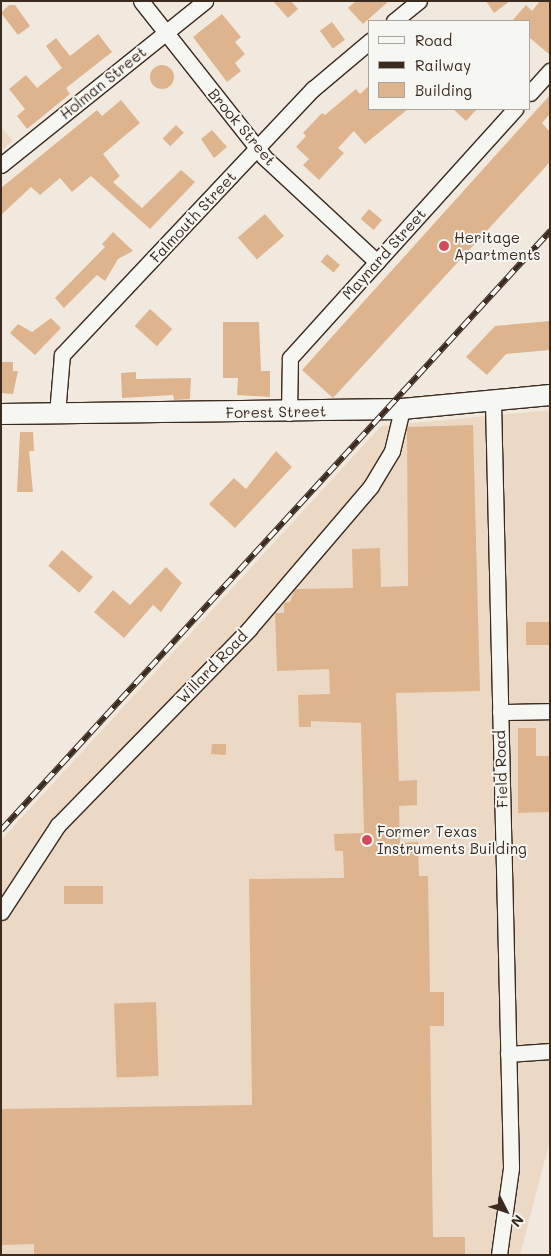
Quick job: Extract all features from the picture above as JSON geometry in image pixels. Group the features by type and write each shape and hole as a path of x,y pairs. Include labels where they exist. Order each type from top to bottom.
{"main road":[{"name":"Forest Street","path":"1,414 289,413 402,409 493,402 550,395"}],"street":[{"name":"Brook Street","path":"141,1 257,149 377,262"},
{"name":"Holman Street","path":"1,165 205,1"},
{"path":"395,20 419,1"},
{"name":"Falmouth Street","path":"57,414 62,355 319,83 368,43"},
{"path":"531,92 550,71"},
{"name":"Maynard Street","path":"289,413 288,361 514,110"},
{"name":"Field Road","path":"493,402 511,1168 499,1255"},
{"name":"Willard Road","path":"1,912 58,826 249,629 371,486 392,450 402,409"},
{"path":"500,712 550,712"},
{"path":"508,1054 550,1051"}],"shaded area":[{"path":"1,127 13,141 1,151"},
{"path":"550,410 550,1140 520,1255 1,1255 1,840 381,426"}],"building":[{"path":"273,1 291,1 298,9 288,18"},
{"path":"356,1 389,1 363,24 348,8"},
{"path":"486,1 510,1 494,13"},
{"path":"540,1 550,1 550,55 531,39 531,20 513,20 526,5 532,11"},
{"path":"9,5 15,5 30,26 18,35 1,13"},
{"path":"222,14 241,37 235,42 245,54 235,63 241,71 227,82 193,37"},
{"path":"332,22 345,40 333,49 320,31"},
{"path":"98,34 112,52 66,88 70,94 27,129 17,116 25,109 9,89 26,75 37,88 62,68 46,46 56,38 70,56"},
{"path":"162,65 170,69 174,77 170,85 162,89 154,85 150,77 154,69"},
{"path":"368,87 368,110 407,110 365,144 354,131 338,148 344,153 319,180 303,165 309,159 296,147 306,136 303,133 322,113 325,115 356,89 360,94"},
{"name":"Heritage Apartments","path":"550,95 550,114 542,123 550,132 550,162 333,398 302,370"},
{"path":"121,100 140,123 103,154 120,176 113,182 142,208 181,170 195,182 150,229 91,176 72,192 60,178 40,195 31,187 1,215 1,188 97,110 102,116"},
{"path":"454,110 476,110 466,121"},
{"path":"176,125 184,133 170,146 163,138"},
{"path":"212,130 227,147 214,158 201,139"},
{"path":"369,209 382,220 374,230 361,219"},
{"path":"265,214 284,236 257,260 238,238"},
{"path":"113,232 133,251 118,259 105,281 97,275 64,308 55,298 105,247 102,244"},
{"path":"327,254 340,265 334,273 321,262"},
{"path":"150,309 172,329 157,346 135,326"},
{"path":"51,318 61,328 35,355 10,333 18,324 32,332"},
{"path":"550,321 550,350 506,354 487,375 466,357 495,326"},
{"path":"223,322 259,322 261,371 270,371 270,397 237,395 238,378 223,378"},
{"path":"1,362 13,362 13,371 18,371 13,394 1,393"},
{"path":"136,372 136,379 191,378 190,399 174,400 173,395 122,398 121,373"},
{"name":"Former Texas Instruments Building","path":"473,425 480,691 396,693 399,781 417,780 417,805 399,806 400,843 418,842 419,876 428,876 430,992 444,992 444,1026 430,1026 433,1237 465,1237 465,1255 34,1255 34,1244 1,1245 1,1109 252,1105 249,879 344,878 343,851 335,851 334,834 364,833 361,723 311,721 311,727 299,727 298,695 330,694 329,669 277,671 275,613 284,613 284,603 290,602 295,589 353,588 352,549 380,548 381,587 408,586 407,427"},
{"path":"20,432 33,432 34,451 29,451 33,492 17,492"},
{"path":"276,451 292,467 235,528 209,504 234,478 246,489"},
{"path":"62,550 93,577 79,593 48,566"},
{"path":"166,567 182,583 161,612 153,605 124,638 94,612 113,590 130,605"},
{"path":"526,622 550,622 550,645 526,645"},
{"path":"518,728 536,728 536,756 550,756 550,812 518,813"},
{"path":"212,744 226,744 226,755 211,754"},
{"path":"64,886 103,886 103,904 64,904"},
{"path":"156,1002 159,1076 117,1077 114,1003"}],"railway":[{"path":"1,830 550,231"}],"place":[{"name":"Heritage Apartments","path":"444,246"},
{"name":"Former Texas Instruments Building","path":"367,840"}]}
